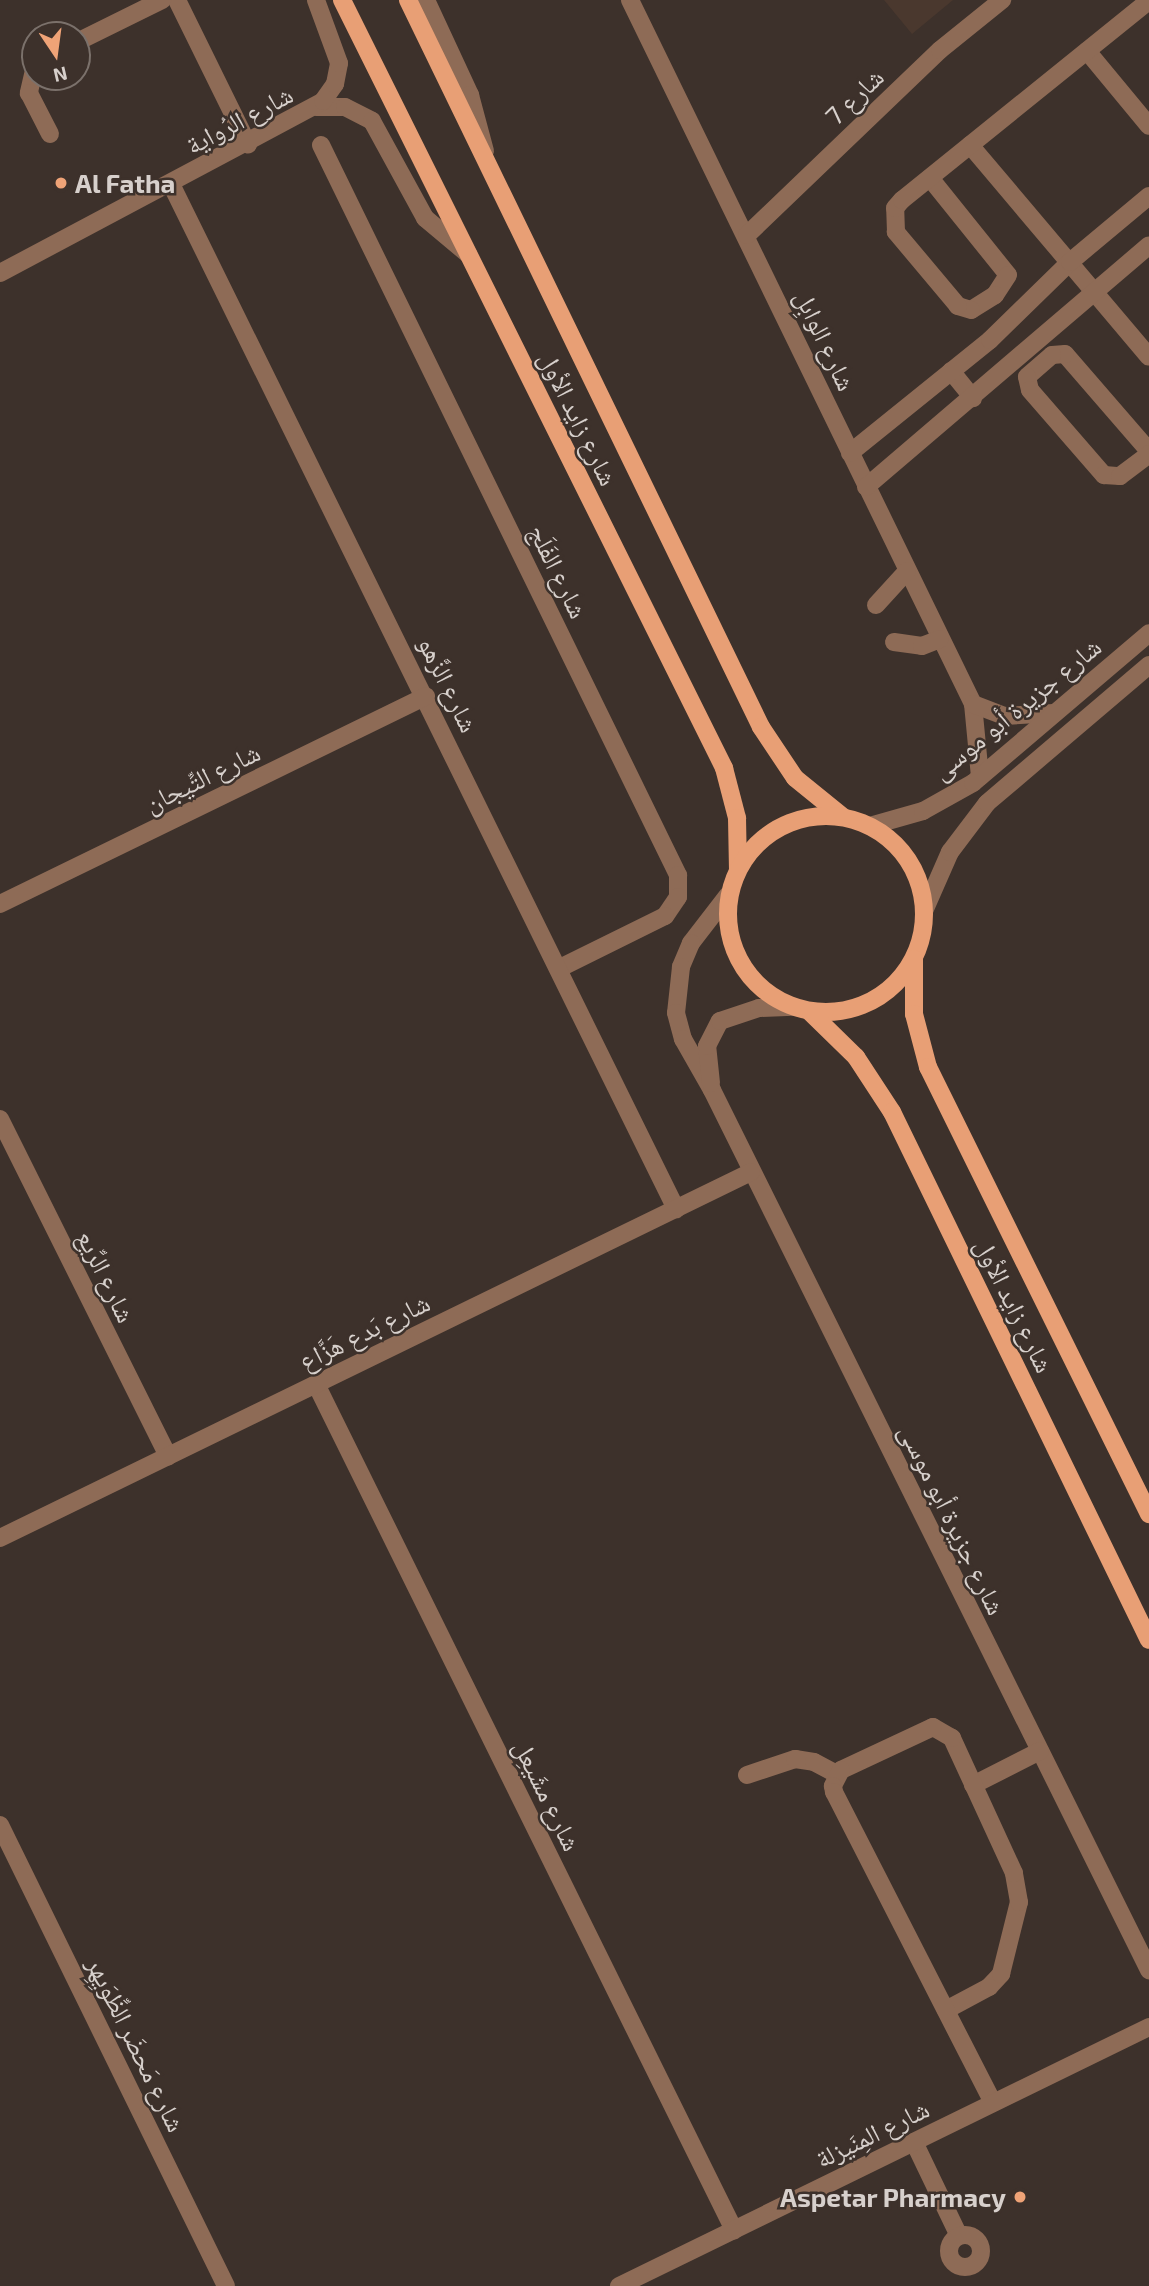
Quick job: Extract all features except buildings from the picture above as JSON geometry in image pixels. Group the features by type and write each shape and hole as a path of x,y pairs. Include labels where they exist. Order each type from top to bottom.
{"main road":[{"name":"شارع زايد الأول","path":"342,0 724,768 737,818 738,869"},
{"name":"شارع زايد الأول","path":"408,0 488,172 761,727 795,778 843,817"},
{"path":"807,817 843,817 870,826 908,860 925,909 914,958 878,998 844,1010 801,1009 765,992 744,970 727,926 728,895 738,869 760,841 782,826 807,817"},
{"name":"شارع زايد الأول","path":"914,958 914,1014 928,1067 1149,1514"},
{"name":"شارع زايد الأول","path":"801,1009 856,1057 892,1112 1149,1640"}],"street":[{"path":"91,36 162,0"},
{"path":"177,0 248,144"},
{"name":"شارع الرُواية","path":"0,273 316,107 335,83 339,63 316,0"},
{"path":"426,0 476,111 488,172"},
{"name":"شارع الوابِل","path":"630,0 747,235 866,487 973,704 980,740 980,777"},
{"name":"شارع 7","path":"747,235 940,50 1002,0"},
{"path":"930,178 1008,275 995,295 971,310 958,306 893,222 895,208 930,178 970,145 1149,1"},
{"path":"1087,51 1149,126"},
{"path":"29,91 50,134"},
{"name":"شارع الرُواية","path":"316,107 345,107 372,121 425,218 469,255"},
{"name":"شارع الفَلَج","path":"321,145 678,875 678,897 665,916 560,968"},
{"path":"970,145 1149,357"},
{"name":"شارع الزَّهو","path":"171,184 677,1209"},
{"path":"850,453 951,371 1070,262 1149,196"},
{"path":"866,487 1149,245"},
{"path":"1065,354 1149,452 1120,476 1104,475 1030,390 1027,377 1052,355 1065,354"},
{"path":"951,371 973,398"},
{"path":"876,605 907,571"},
{"name":"شارع جزيرة أبو موسى","path":"870,826 923,811 980,777 1149,633"},
{"path":"894,642 922,646 940,639"},
{"name":"شارع جزيرة أبو موسى","path":"925,909 950,852 987,803 1149,665"},
{"name":"شارع التِّيجان","path":"0,904 426,696"},
{"path":"973,704 1022,718 1056,713"},
{"name":"شارع جزيرة أبو موسى","path":"728,895 691,943 677,992 682,1039 712,1090 1149,1970"},
{"name":"شارع جزيرة أبو موسى","path":"712,1090 707,1046 720,1021 759,1008 801,1009"},
{"name":"شارع الرِّيع","path":"0,1119 167,1456"},
{"name":"شارع بَدع هَزَّاع","path":"0,1538 751,1172"},
{"name":"شارع مشَيعِل","path":"316,1384 734,2230"},
{"path":"836,1774 933,1727 952,1738 1014,1872 1018,1917 1001,1974 980,1992 946,2010"},
{"path":"973,1785 1040,1751"},
{"path":"747,1775 795,1759 814,1762 836,1774"},
{"path":"836,1774 834,1792 993,2103"},
{"name":"شارع مَحضَر الظِّوَيِهِر","path":"0,1825 226,2286"},
{"name":"شارع المِنَيزلة","path":"619,2286 1149,2027"},
{"path":"914,2142 959,2236"}],"shaded area":[{"path":"884,0 953,0 912,34"}],"place":[{"name":"Al Fatha","path":"61,183"},
{"name":"Aspetar Pharmacy","path":"1020,2197"}]}
